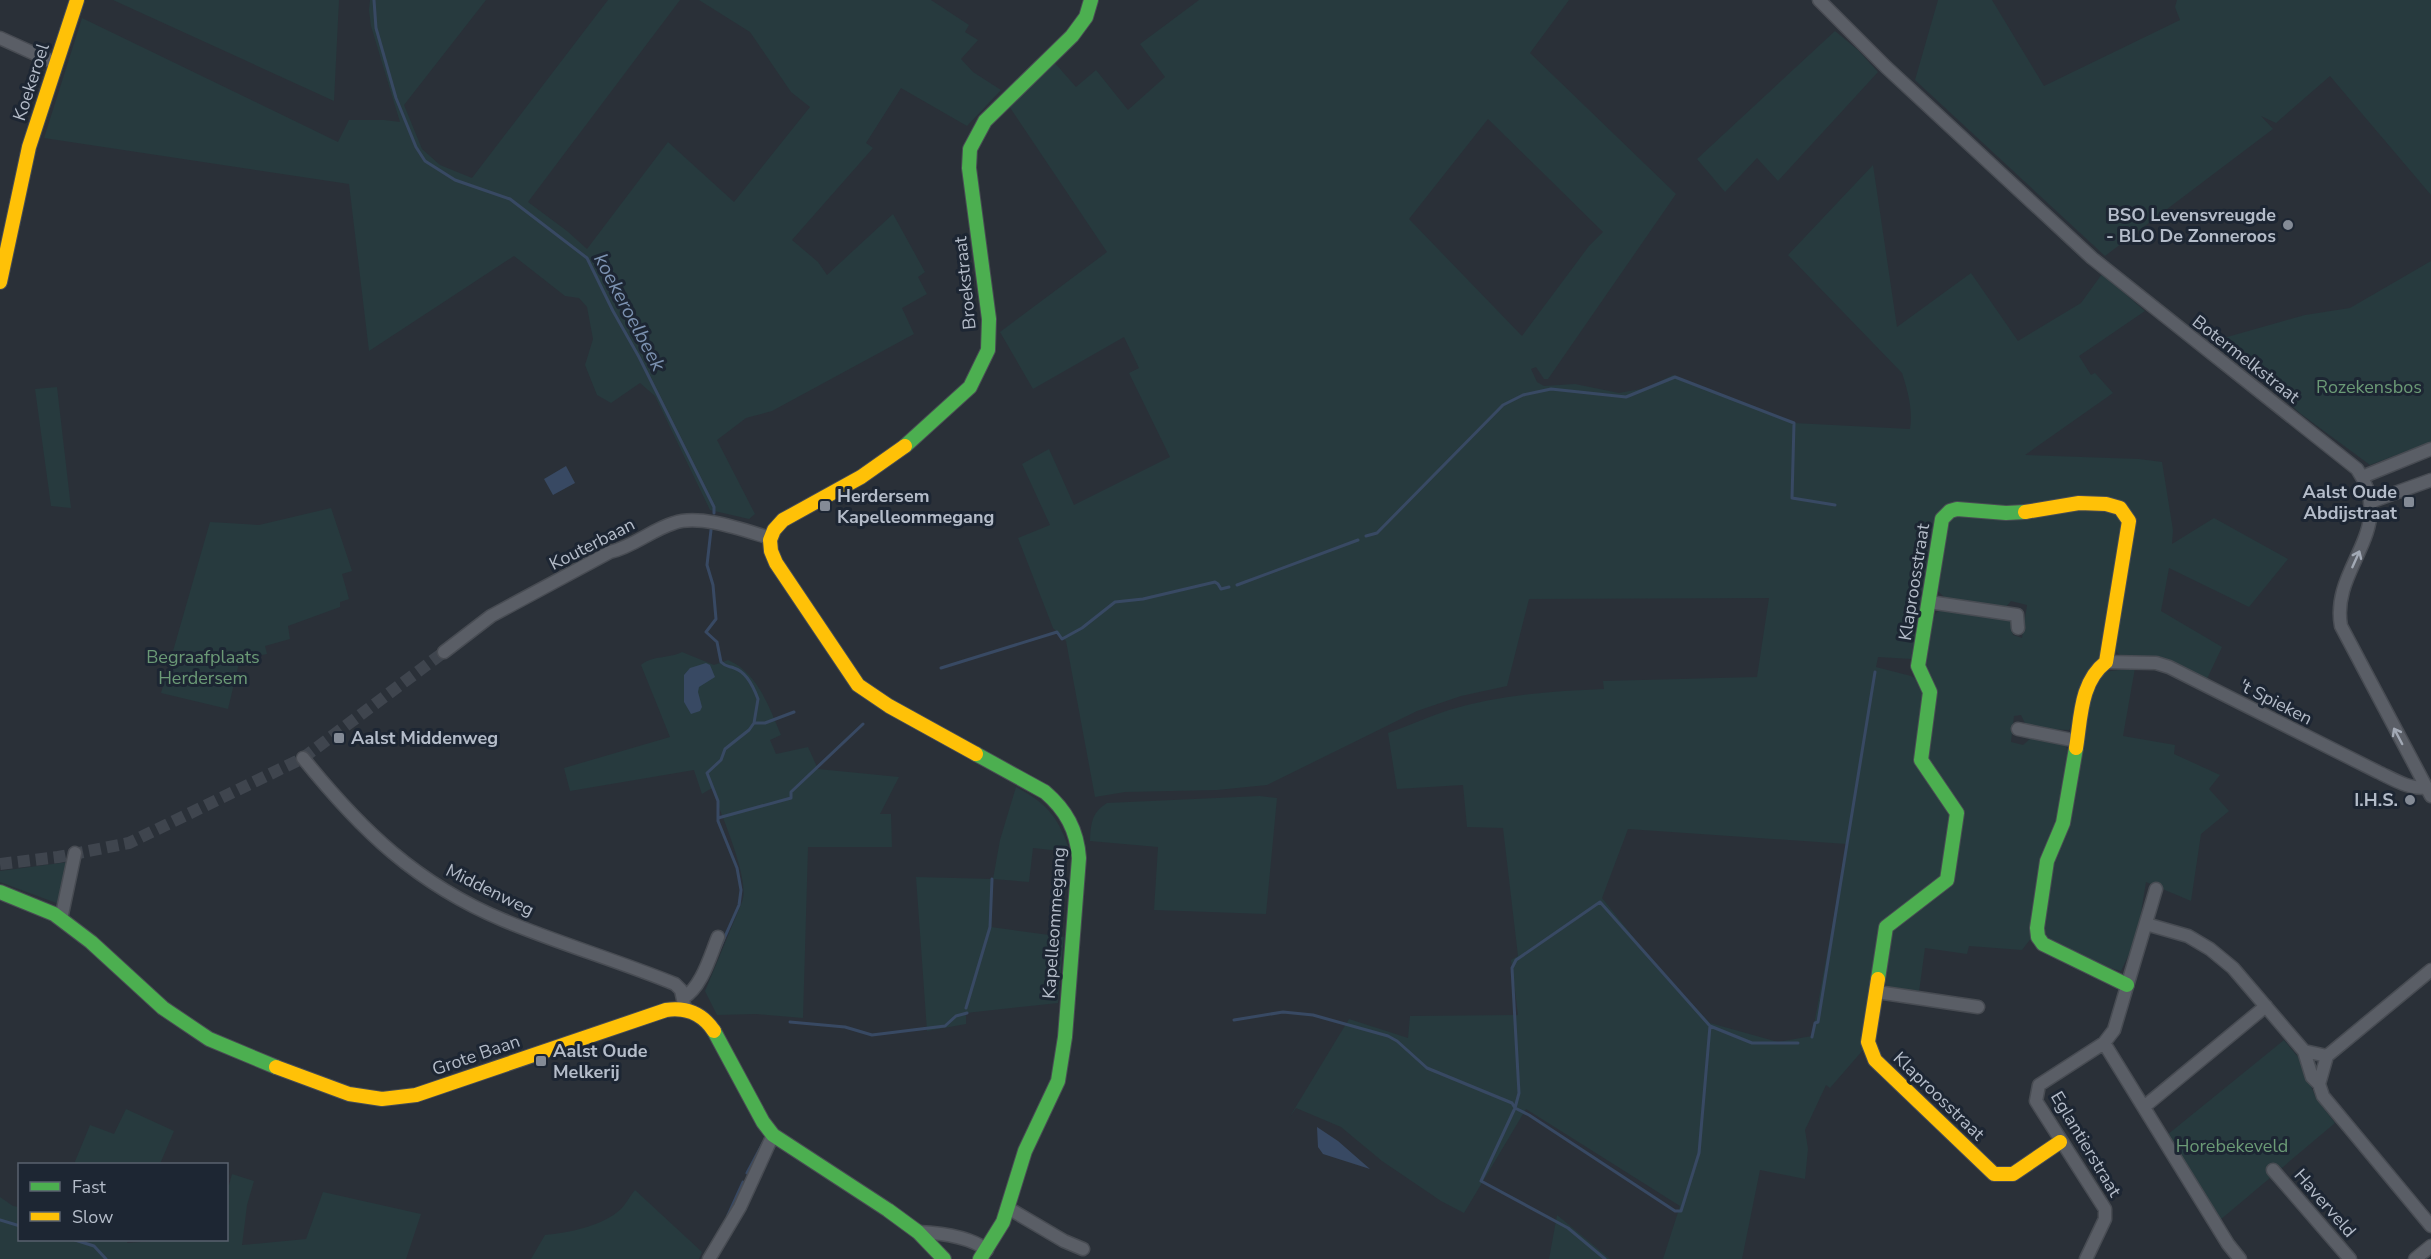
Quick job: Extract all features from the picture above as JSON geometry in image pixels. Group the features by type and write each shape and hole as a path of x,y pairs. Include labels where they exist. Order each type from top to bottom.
{"street":[{"name":"Koekeroel","path":"0,282 29,147 78,0"},
{"name":"Broekstraat","path":"770,538 774,529 783,520 867,474 901,450 970,387 988,350 989,331 986,286 969,168 970,149 985,121 1072,36 1086,17 1091,0"},
{"name":"Botermelkstraat","path":"1819,0 1903,82 2092,258 2254,389 2350,462 2362,477 2370,502 2370,524 2342,590 2338,611 2341,626 2429,792"},
{"path":"0,38 56,63"},
{"path":"2362,477 2431,449"},
{"path":"2370,502 2431,480"},
{"name":"Klaproosstraat","path":"2060,1142 2013,1174 1994,1174 1875,1059 1868,1042 1886,927 1947,880 1957,813 1921,760 1930,692 1918,666 1942,519 1949,511 1958,509 2016,513 2078,502 2120,508 2126,514 2129,528 2106,662"},
{"name":"Kouterbaan","path":"444,652 491,616 610,552 621,550 672,523 696,520 770,538"},
{"name":"Kapelleommegang","path":"770,538 771,553 776,563 858,685 889,706 1046,792 1066,812 1076,833 1078,858 1058,1081 1025,1151 1008,1208 984,1255"},
{"path":"1929,602 2017,615 2018,628"},
{"path":"2106,662 2096,669 2088,681 2070,792 2063,823 2047,861 2037,928 2038,937 2043,944 2127,985"},
{"name":"'t Spieken","path":"2106,662 2156,663 2169,668 2378,772 2429,792"},
{"path":"2018,729 2077,741"},
{"name":"Middenweg","path":"303,758 362,826 400,860 437,885 502,920 675,984 681,990 684,1003"},
{"path":"61,919 75,854"},
{"path":"2156,889 2114,1030 2104,1043 2145,1106 2228,1244 2240,1259"},
{"name":"Grote Baan","path":"0,892 35,905 61,919 91,942 163,1008 209,1039 295,1075 349,1094 382,1099 416,1095 684,1003"},
{"path":"2146,924 2188,936 2210,949 2233,968 2304,1051 2312,1077 2319,1084 2331,1108 2431,1226"},
{"path":"718,937 696,984 684,1003 712,1028 763,1122 773,1135 918,1232 945,1259"},
{"path":"2319,1084 2327,1056 2431,970"},
{"path":"1877,992 1978,1007"},
{"path":"2145,1106 2265,1006"},
{"name":"Eglantierstraat","path":"2086,1259 2105,1219 2105,1209 2060,1142 2036,1101 2036,1092 2039,1085 2104,1043"},
{"path":"2304,1051 2327,1056"},
{"path":"709,1259 740,1207 773,1135"},
{"name":"Haverveld","path":"2273,1170 2350,1259"},
{"path":"1008,1208 1064,1241 1083,1249"},
{"path":"918,1232 937,1233 978,1243 984,1255"},
{"path":"2415,1259 2431,1246"}],"green space":[{"path":"113,0 339,0 334,101"},
{"path":"370,0 486,0 404,105 422,149 440,165 472,178 608,0 680,0 528,202 587,249 668,142 734,202 810,107 791,92 750,32 699,0 931,0 969,25 965,32 978,40 961,59 973,72 1001,90 967,126 901,88 866,143 873,148 792,240 818,262 827,275 893,214 925,272 918,277 927,294 902,308 914,334 772,411 746,418 717,440 755,514 749,519 710,510 655,396 640,383 611,403 597,395 585,365 593,339 587,307 579,298 565,296 514,256 369,351 349,184 44,138 82,18 338,142 349,120 400,122 371,26"},
{"path":"1199,0 1569,0 1530,53 1676,194 1548,379 1544,379 1536,367 1531,369 1537,382 1544,386 1575,384 1619,393 1646,388 1673,375 1794,423 1910,429 1908,394 1902,373 1788,255 1873,165 1897,327 1971,273 2018,341 2081,303 2102,274 2145,311 2079,356 2091,375 2095,373 2113,393 2025,455 2139,459 2162,462 2173,530 2172,544 2214,518 2288,559 2249,607 2169,568 2161,611 2222,647 2206,681 2122,658 2112,646 2128,510 2017,507 1941,510 1912,659 1878,657 1876,667 1911,676 1921,682 1925,695 1918,744 1950,811 1941,877 1881,926 1863,1050 1830,1088 1826,1085 1805,1130 1808,1149 1805,1179 1760,1170 1742,1259 1663,1259 1680,1206 1526,1109 1464,1213 1441,1201 1382,1161 1341,1127 1296,1108 1289,1118 1349,1019 1408,1038 1410,1016 1518,1015 1511,960 1518,956 1503,828 1467,827 1463,785 1397,789 1388,733 1468,705 1526,695 1604,689 1603,681 1757,677 1769,598 1529,599 1507,686 1461,696 1417,711 1267,785 1217,790 1125,792 1095,797 1066,641 1053,628 1018,538 1050,525 1022,464 1049,449 1074,505 1170,457 1129,373 1139,368 1124,337 1033,389 1000,332 1107,252 1009,106 1054,62 1076,87 1096,70 1128,110 1165,77 1140,44","holes":["1488,119 1603,232 1589,246 1522,336 1409,219","1628,829 1847,844 1812,1036 1778,1042 1710,1023 1650,958 1602,898"]},
{"path":"1938,0 1992,0 2044,86 2180,20 2175,7 2177,0 2431,0 2431,195 2330,76 2276,123 2261,116 2273,129 2105,256 1915,80"},
{"path":"1835,31 1858,50 1878,72 1778,181 1757,158 1725,192 1697,159"},
{"name":"Rozekensbos","path":"2431,261 2431,442 2370,465 2301,414 2213,341 2305,315 2350,308"},
{"path":"57,387 71,508 51,506 35,389"},
{"name":"Begraafplaats Herdersem","path":"331,508 352,571 342,574 349,599 340,602 340,607 288,626 290,639 265,646 267,654 240,659 228,709 161,693 210,522 259,525"},
{"path":"2108,509 2123,522 2106,629 2092,682 2081,707 2069,730 2026,725 2021,715 2014,716 2011,742 2023,745 2031,738 2058,741 2066,746 2068,756 2063,805 2032,937 2022,950 1969,946 1967,954 1925,948 1919,992 1889,989 1883,980 1889,932 1940,891 1960,817 1928,763 1923,670 1931,619 1940,609 2010,620 2013,635 2022,638 2027,605 2011,601 2006,607 1946,599 1935,588 1945,523 1956,515"},
{"path":"682,652 714,665 728,660 747,673 761,692 781,735 770,740 776,754 808,747 818,769 899,777 880,814 891,814 892,847 808,847 803,1018 756,1014 717,1015 705,991 742,902 744,892 739,863 712,788 702,794 694,770 570,791 564,768 670,737 641,665 650,660"},
{"path":"2135,668 2123,736 2175,745 2174,754 2220,775 2209,789 2229,811 2201,834 2191,901 2146,882 2137,937 2121,971 2081,957 2044,934 2052,864 2096,677 2103,672"},
{"path":"1016,787 1051,813 1057,821 1070,852 1033,848 1029,882 993,879 1000,840"},
{"path":"1260,796 1277,798 1266,914 1154,910 1158,847 1090,841 1095,815 1107,803"},
{"path":"68,862 59,904 0,882 0,871"},
{"path":"916,877 993,879 991,927 1064,937 1058,1003 966,1013 966,1024 927,1031"},
{"name":"Horebekeveld","path":"2284,1040 2299,1058 2316,1098 2335,1123 2220,1220 2167,1135"},
{"path":"126,1109 174,1131 160,1163 74,1163 90,1125 114,1134"},
{"path":"232,1174 254,1181 247,1205 242,1245 306,1239 323,1192 421,1214 406,1259 0,1259 0,1197 18,1207 18,1241 128,1241 127,1243 228,1241 229,1185"},
{"path":"635,1190 702,1252 699,1259 531,1259 545,1235 574,1230 605,1220 621,1209"},
{"path":"1557,1215 1610,1259 1549,1259"}],"water":[{"path":"566,466 575,483 553,495 544,479"},
{"path":"706,663 710,665 715,677 699,687 702,707 700,711 691,714 684,702 684,675 690,668"},
{"path":"1317,1127 1338,1141 1370,1169 1323,1154 1318,1147"}],"waterway":[{"name":"koekeroelbeek","path":"374,0 376,28 396,98 416,147 425,161 455,180 510,199 587,258 714,507 714,513"},
{"path":"1366,536 1377,533 1503,405 1523,395 1551,389 1626,397 1675,377 1794,423 1792,498 1835,505"},
{"name":"koekeroelbeek","path":"711,530 707,565 713,585 716,619 706,632 717,642 721,662 743,673 758,699 754,723 749,730 725,749 721,760 707,773 718,801 718,821 737,868 741,890 739,905 719,950"},
{"path":"1237,585 1358,540"},
{"path":"941,668 1057,632 1062,639 1082,628 1115,602 1143,599 1215,582 1221,589 1229,587"},
{"path":"1812,1037 1815,1023 1818,1022 1875,672"},
{"path":"754,723 765,723 794,712"},
{"path":"718,818 791,798 791,792 863,724"},
{"path":"966,1008 990,927 992,879"},
{"path":"1605,1259 1568,1228 1481,1181 1515,1108 1519,1093 1512,968 1516,960 1600,902 1710,1026"},
{"path":"1234,1020 1283,1012 1313,1015 1388,1036 1397,1041 1427,1068 1512,1103 1515,1108 1675,1211 1681,1211 1699,1153 1710,1026 1752,1043 1798,1043"},
{"path":"790,1022 845,1027 872,1035 945,1026 956,1016 967,1013"},
{"path":"747,1173 763,1143"},
{"path":"728,1215 743,1182"},
{"path":"0,1220 18,1225"},
{"path":"78,1241 94,1246 106,1259"}],"tunnel":[{"path":"0,864 58,857 129,843 303,758 444,652"}],"traffic: fast":[{"path":"905,446 970,387 988,350 989,319 969,168 970,149 985,121 1072,36 1086,17 1091,0"},
{"path":"1878,979 1886,927 1947,880 1957,813 1921,760 1930,692 1918,666 1942,519 1950,511 1957,509 2006,513 2025,512"},
{"path":"2076,748 2063,823 2047,861 2037,928 2038,937 2043,944 2127,985"},
{"path":"976,754 1045,792 1059,806 1073,830 1079,858 1065,1037 1058,1081 1025,1151 1003,1222 980,1259"},
{"path":"0,892 54,914 91,942 163,1008 209,1039 276,1067"},
{"path":"714,1031 763,1122 773,1135 888,1210 918,1232 944,1259"}],"traffic: slow":[{"path":"0,282 29,147 77,0"},
{"path":"905,446 861,477 783,520 774,530 770,540 771,551 776,563 858,685 889,706 976,754"},
{"path":"2025,512 2079,503 2106,504 2120,508 2129,521 2106,662 2097,670 2086,690 2076,748"},
{"path":"1878,979 1868,1042 1875,1060 1994,1174 2013,1174 2060,1142"},
{"path":"276,1067 349,1094 382,1099 416,1095 666,1010 680,1009 693,1013 704,1020 714,1031"}],"place":[{"name":"BSO Levensvreugde - BLO De Zonneroos","path":"2288,225"},
{"name":"Aalst Oude Abdijstraat","path":"2409,502"},
{"name":"Herdersem Kapelleommegang","path":"825,506"},
{"name":"Aalst Middenweg","path":"339,738"},
{"name":"I.H.S.","path":"2410,800"},
{"name":"Aalst Oude Melkerij","path":"541,1061"}]}
